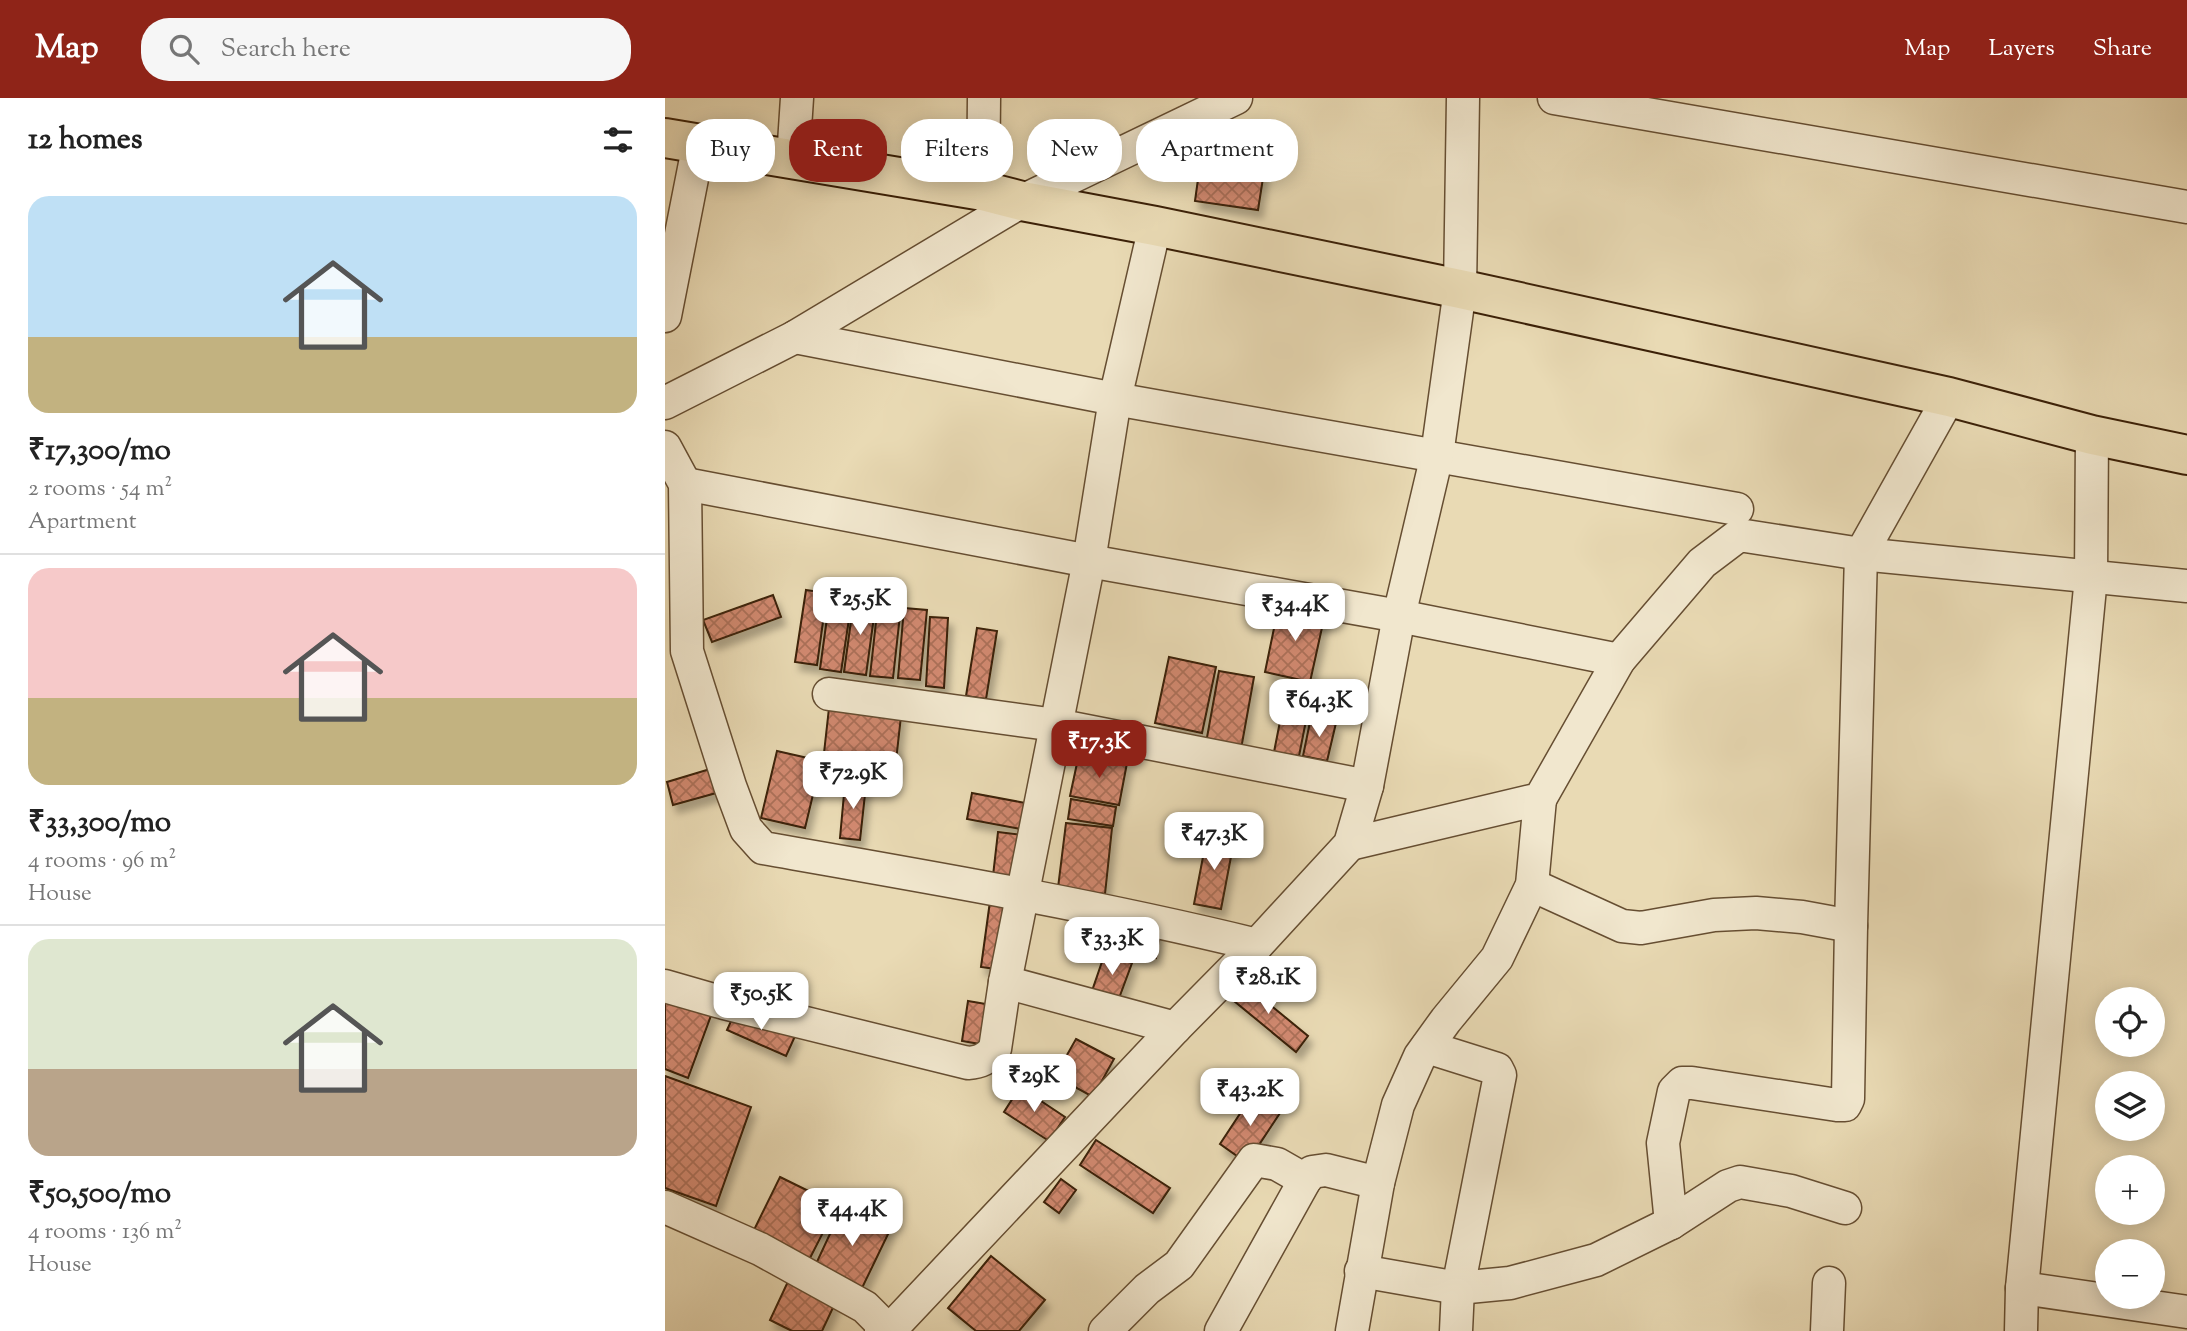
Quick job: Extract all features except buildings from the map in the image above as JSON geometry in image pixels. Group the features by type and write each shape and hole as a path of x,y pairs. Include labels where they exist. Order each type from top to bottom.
{"main road":[{"path":"682,140 789,158"},
{"path":"887,175 983,191 1460,289 1949,397 2092,435 2187,455"}],"street":[{"path":"796,119 797,98"},
{"path":"983,191 984,98"},
{"path":"665,403 795,337 1022,201 1236,98"},
{"path":"889,1331 1175,1028 1258,945 1350,844 1367,786 1399,616 1437,455 1460,289 1463,98"},
{"path":"1554,98 2187,207"},
{"path":"665,316 682,140"},
{"path":"665,986 968,1063 988,1057 995,1049 1022,893 1089,561 1115,398 1155,226"},
{"path":"795,337 1115,398 1737,509"},
{"path":"1671,1223 1663,1143 1674,1091 1682,1083 1837,1105 1845,1105 1848,1099 1861,554 1949,397"},
{"path":"2021,1331 2022,1288 2091,577 2092,435"},
{"path":"665,447 685,484 687,650 746,829 763,848 1022,893 1168,923 1258,945"},
{"path":"685,484 1089,561 1399,616 1619,660"},
{"path":"1352,1331 1378,1183 1398,1105 1420,1056 1497,958 1532,885 1540,799 1619,660 1702,562 1739,535 1861,554 2187,586"},
{"path":"829,694 1056,725 1367,786"},
{"path":"1350,844 1540,799"},
{"path":"1532,885 1622,926 1641,928 1714,915 1756,913 1802,917 1851,926"},
{"path":"1005,982 1175,1028"},
{"path":"1427,1047 1497,1069 1500,1074 1458,1288 1456,1331"},
{"path":"1105,1331 1147,1289 1179,1265 1254,1160 1277,1164 1305,1180"},
{"path":"1221,1331 1305,1180 1312,1172 1327,1170 1378,1183"},
{"path":"1361,1271 1458,1288 1510,1283 1596,1260 1671,1223 1728,1186 1739,1182 1791,1191 1845,1208"},
{"path":"665,1208 760,1249 865,1307 882,1324 881,1331"},
{"path":"1827,1331 1829,1283"},
{"path":"2022,1288 2187,1312"}]}
